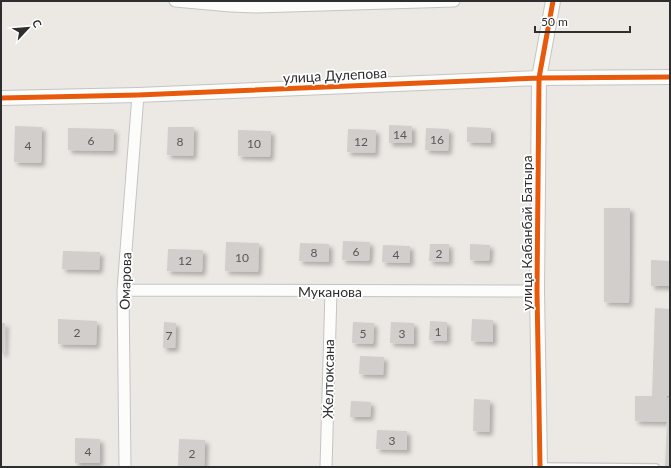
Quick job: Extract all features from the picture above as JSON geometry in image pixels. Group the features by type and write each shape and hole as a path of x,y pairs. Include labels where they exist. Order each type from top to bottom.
{"street":[{"path":"174,1 256,7 454,1"},
{"name":"улица Кабанбай Батыра","path":"540,466 537,292 539,78 553,1"},
{"name":"улица Дулепова","path":"1,98 138,95 539,78 670,77"},
{"name":"Омарова","path":"125,467 123,290 138,95"},
{"name":"Муканова","path":"123,290 537,292"},
{"name":"Желтоксана","path":"326,467 331,291"}],"lane":[{"path":"540,466 656,467"}],"building":[{"path":"389,125 412,126 412,143 389,143"},
{"path":"15,126 42,127 41,163 14,162"},
{"path":"168,127 194,127 193,156 167,155"},
{"path":"467,127 491,128 491,143 467,142"},
{"path":"68,128 114,129 113,151 68,150"},
{"path":"426,128 449,129 448,151 425,150"},
{"path":"348,129 376,130 375,153 347,152"},
{"path":"238,130 271,131 270,157 238,156"},
{"path":"604,208 630,208 629,303 604,302"},
{"path":"343,241 370,242 369,261 342,260"},
{"path":"226,242 259,243 258,272 225,271"},
{"path":"300,243 329,244 329,262 299,261"},
{"path":"430,244 449,244 449,262 429,261"},
{"path":"470,244 490,245 489,261 470,260"},
{"path":"383,245 410,246 410,263 382,262"},
{"path":"168,249 203,250 202,272 167,271"},
{"path":"63,251 100,252 99,270 62,269"},
{"path":"651,260 670,261 670,286 651,286"},
{"path":"655,308 670,309 670,396 667,396 666,419 668,397 670,397 670,467 665,467 667,422 635,421 635,396 652,396"},
{"path":"58,319 97,321 96,345 58,344"},
{"path":"472,319 493,320 493,342 471,341"},
{"path":"430,321 447,322 447,341 429,340"},
{"path":"164,322 176,323 175,348 163,348"},
{"path":"353,322 374,323 373,344 352,343"},
{"path":"391,322 414,323 414,344 390,343"},
{"path":"1,323 5,323 4,353 1,353"},
{"path":"360,356 384,357 383,375 359,374"},
{"path":"474,399 490,400 489,432 473,431"},
{"path":"351,401 371,402 370,417 350,417"},
{"path":"377,430 407,431 407,450 376,449"},
{"path":"75,438 100,439 100,463 75,463"},
{"path":"179,439 205,440 204,467 178,467"}],"cycle path":[{"path":"540,467 537,291 539,78 553,1"},
{"path":"1,98 138,95 539,78 670,77"}]}
